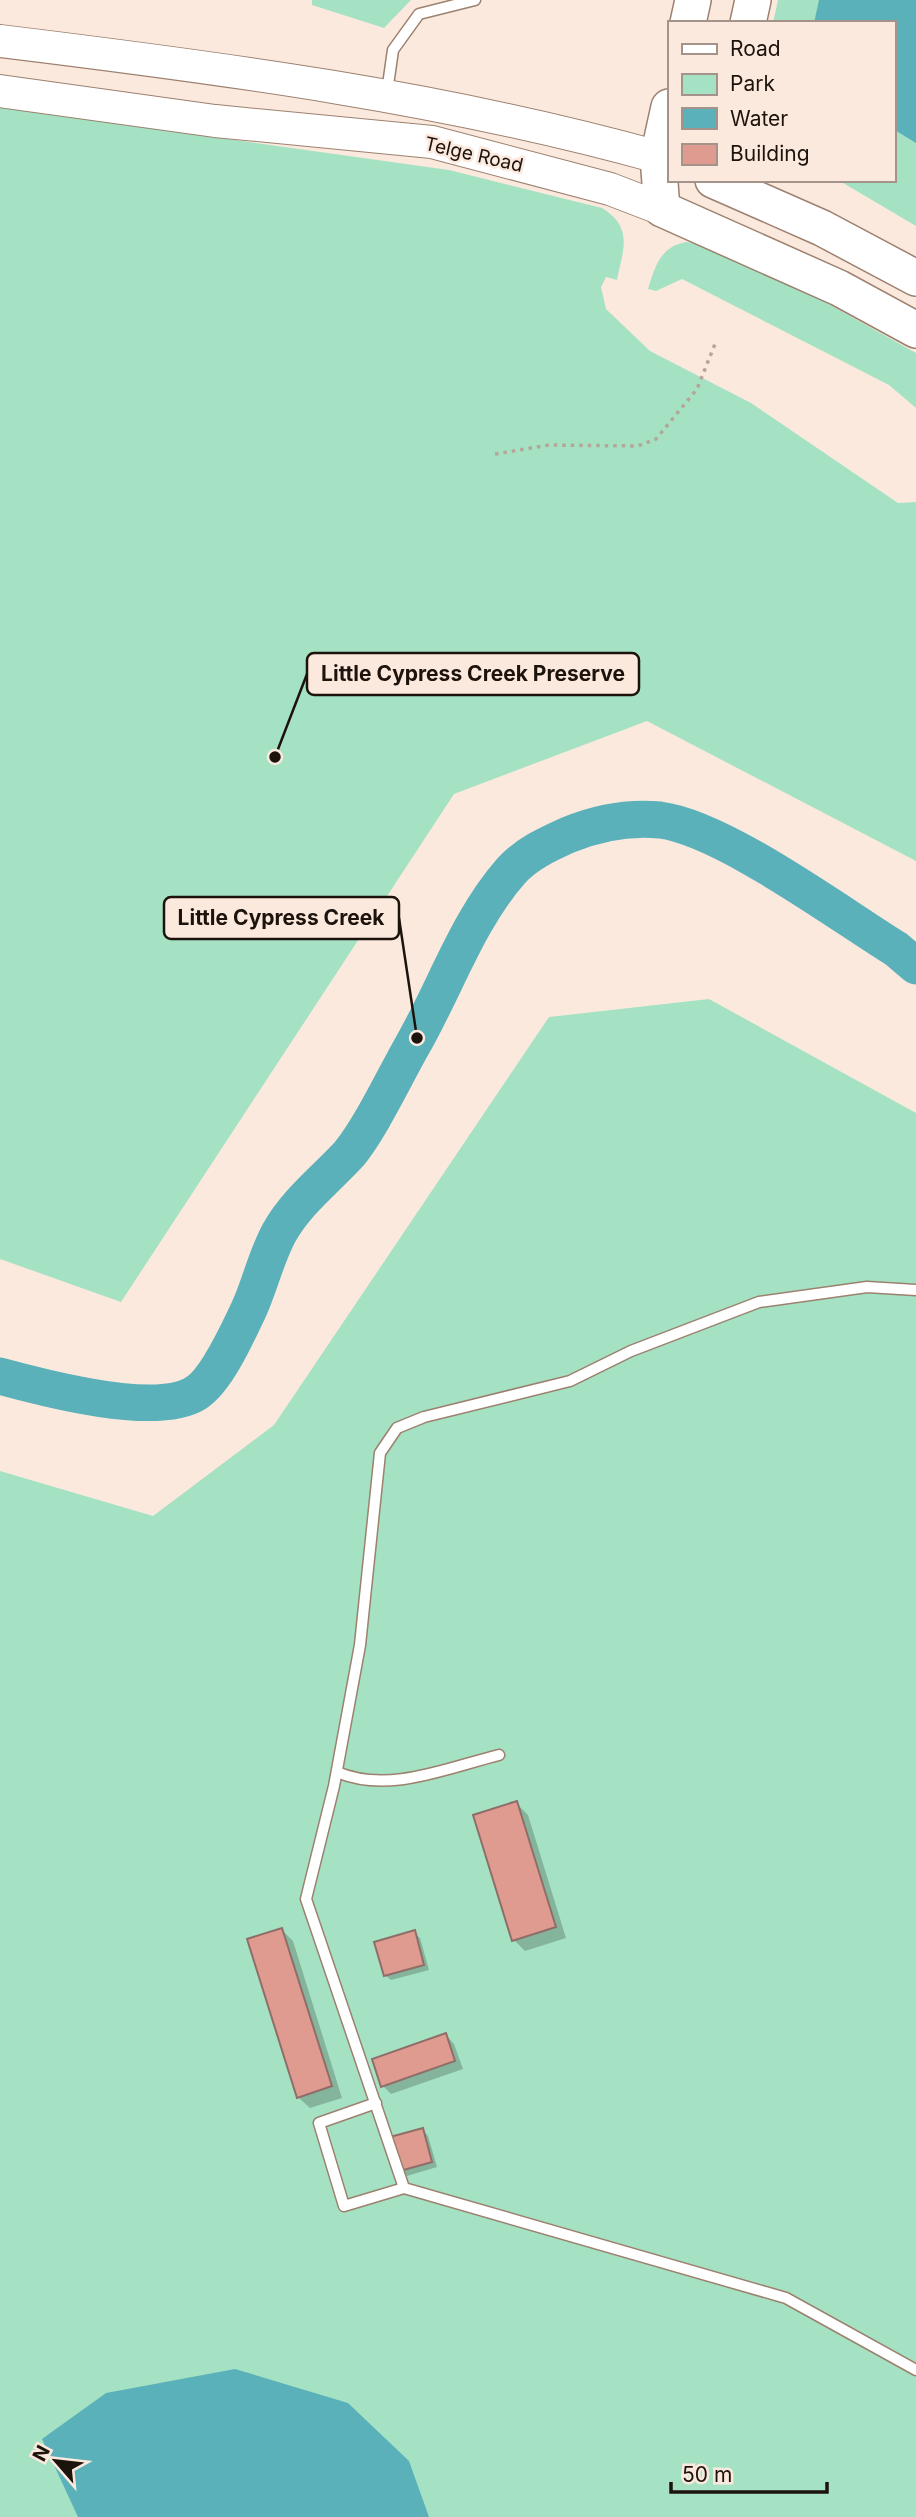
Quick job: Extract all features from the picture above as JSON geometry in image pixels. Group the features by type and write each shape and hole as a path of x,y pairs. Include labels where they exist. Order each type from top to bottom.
{"main road":[{"path":"689,21 694,0"},
{"path":"748,21 753,0"},
{"name":"Telge Road","path":"0,41 386,96 578,134 664,159"},
{"name":"Telge Road","path":"0,91 215,121 432,142 610,189 662,209 839,288 916,330"},
{"path":"662,209 668,117"},
{"path":"662,209 696,182"},
{"path":"718,182 822,228 916,278"}],"lane":[{"path":"416,0 419,14"},
{"path":"386,96 393,50 419,14 469,1"},
{"path":"404,2188 306,1899 337,1772 360,1645 380,1453 397,1428 445,1411 570,1381 631,1351 759,1302 867,1287 916,1290"},
{"path":"337,1772 355,1780 398,1780 499,1755"},
{"path":"376,2104 319,2123 344,2206 404,2188 786,2298 916,2370"}],"path":[{"path":"495,454 549,445 638,446 656,439 697,389 715,344"}],"green space":[{"path":"312,0 411,0 384,28 312,5"},
{"path":"778,0 916,0 916,226 841,182 895,182 895,21 773,21"},
{"path":"0,107 449,170 602,208 619,223 624,240 617,280 606,277 601,287 606,309 650,351 751,403 898,503 916,502 916,861 647,721 454,794 121,1302 0,1259"},
{"path":"687,242 702,245 816,297 916,353 916,408 889,385 682,279 656,291 648,289 660,259 670,248"},
{"path":"709,999 916,1113 916,2517 0,2517 0,1471 153,1516 274,1425 549,1017"}],"water":[{"path":"819,0 916,0 916,143 895,130 895,21 814,21"},
{"path":"235,2369 348,2403 409,2461 429,2517 78,2517 42,2439 106,2393"}],"building":[{"path":"517,1801 556,1927 512,1941 473,1815"},
{"path":"282,1928 332,2086 297,2098 247,1939"},
{"path":"415,1930 424,1965 384,1976 374,1942"},
{"path":"446,2033 455,2061 381,2087 372,2059"},
{"path":"423,2128 432,2162 400,2171 390,2137"}],"waterway":[{"path":"0,1376 71,1393 128,1402 178,1400 204,1387 219,1367 239,1330 279,1233 294,1211 349,1154 365,1131 424,1024 469,933 495,891 523,859 568,835 602,824 637,819 660,820 686,826 715,838 780,874 896,949 916,966"}],"place":[{"name":"Little Cypress Creek Preserve","path":"275,757"},
{"name":"Little Cypress Creek","path":"417,1038"}]}
